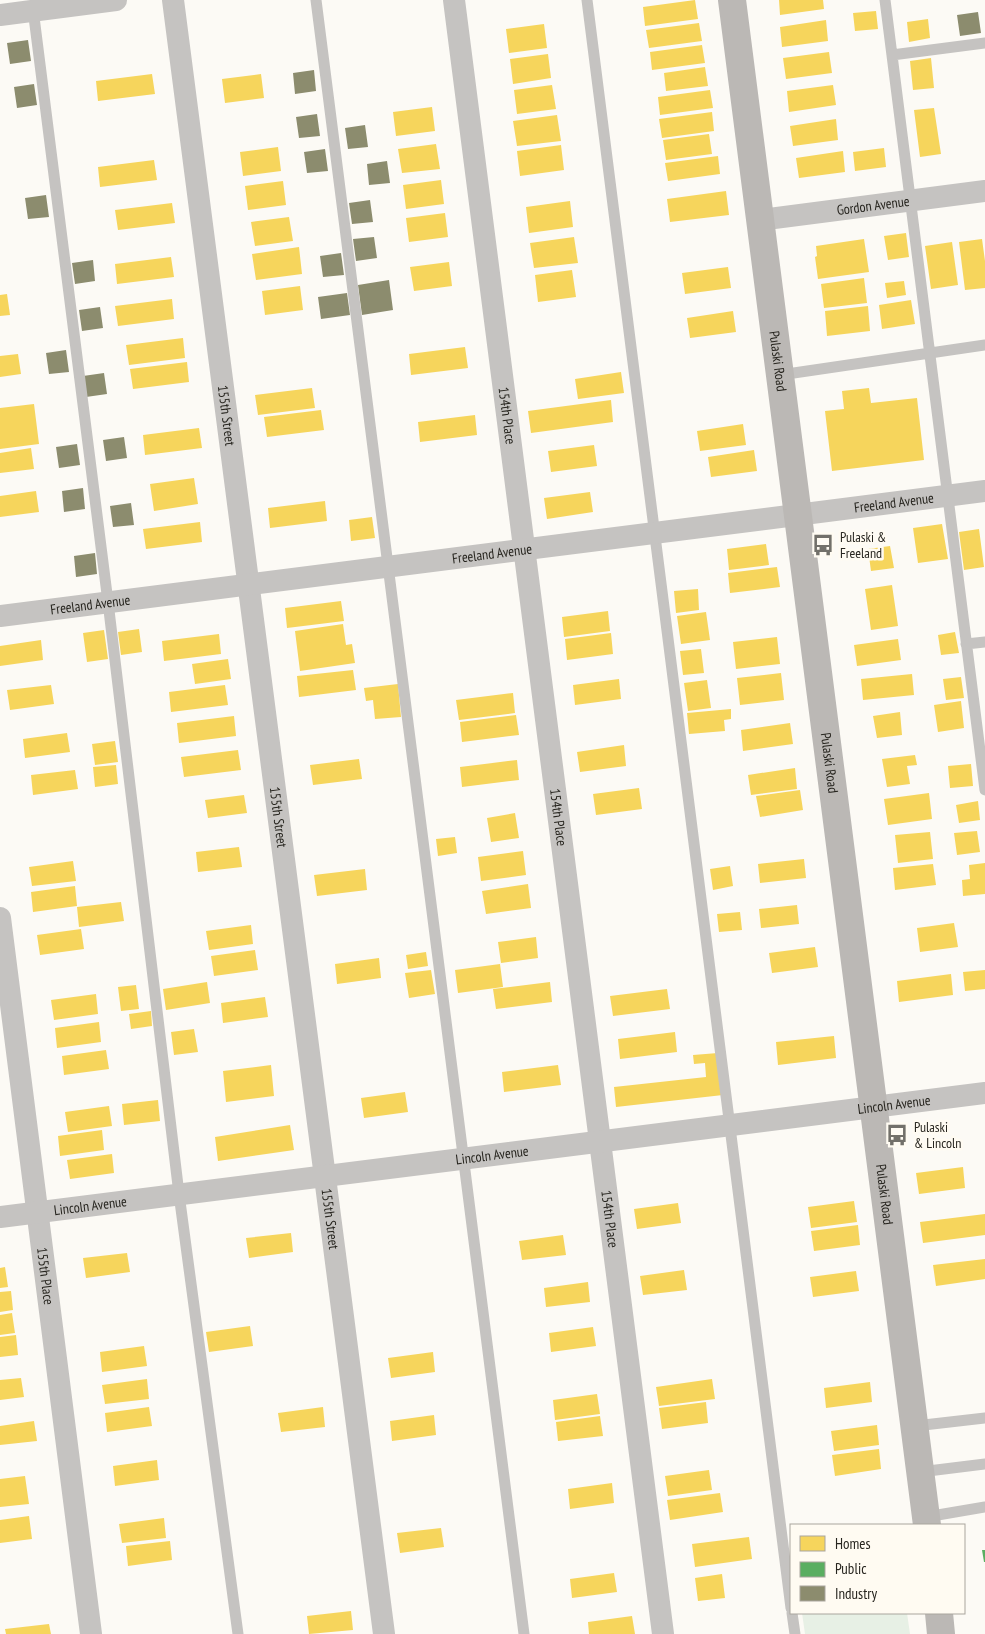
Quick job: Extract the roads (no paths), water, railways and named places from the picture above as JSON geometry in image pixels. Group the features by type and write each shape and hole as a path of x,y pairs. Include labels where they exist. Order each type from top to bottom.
{"street":[{"path":"0,15 33,5 116,0"},
{"name":"155th Street","path":"172,0 384,1634"},
{"name":"154th Place","path":"454,0 662,1634"},
{"name":"Pulaski Road","path":"732,0 927,1521"},
{"name":"Gordon Avenue","path":"760,220 985,191"},
{"name":"Freeland Avenue","path":"0,616 985,491"},
{"name":"155th Place","path":"0,926 91,1634"},
{"name":"Lincoln Avenue","path":"0,1217 985,1093"},
{"path":"938,1614 941,1634"}],"lane":[{"path":"316,0 524,1634"},
{"path":"587,0 790,1600"},
{"path":"884,0 985,790"},
{"path":"33,5 108,602 179,1194 238,1634"},
{"path":"892,55 985,43"},
{"path":"780,375 985,345"},
{"path":"966,644 985,642"},
{"path":"915,1426 985,1418"},
{"path":"920,1472 985,1464"},
{"path":"927,1521 985,1507"},
{"path":"792,1614 795,1634"}],"place":[{"name":"Pulaski & Freeland","path":"823,545"},
{"name":"Pulaski & Lincoln","path":"897,1135"}]}
